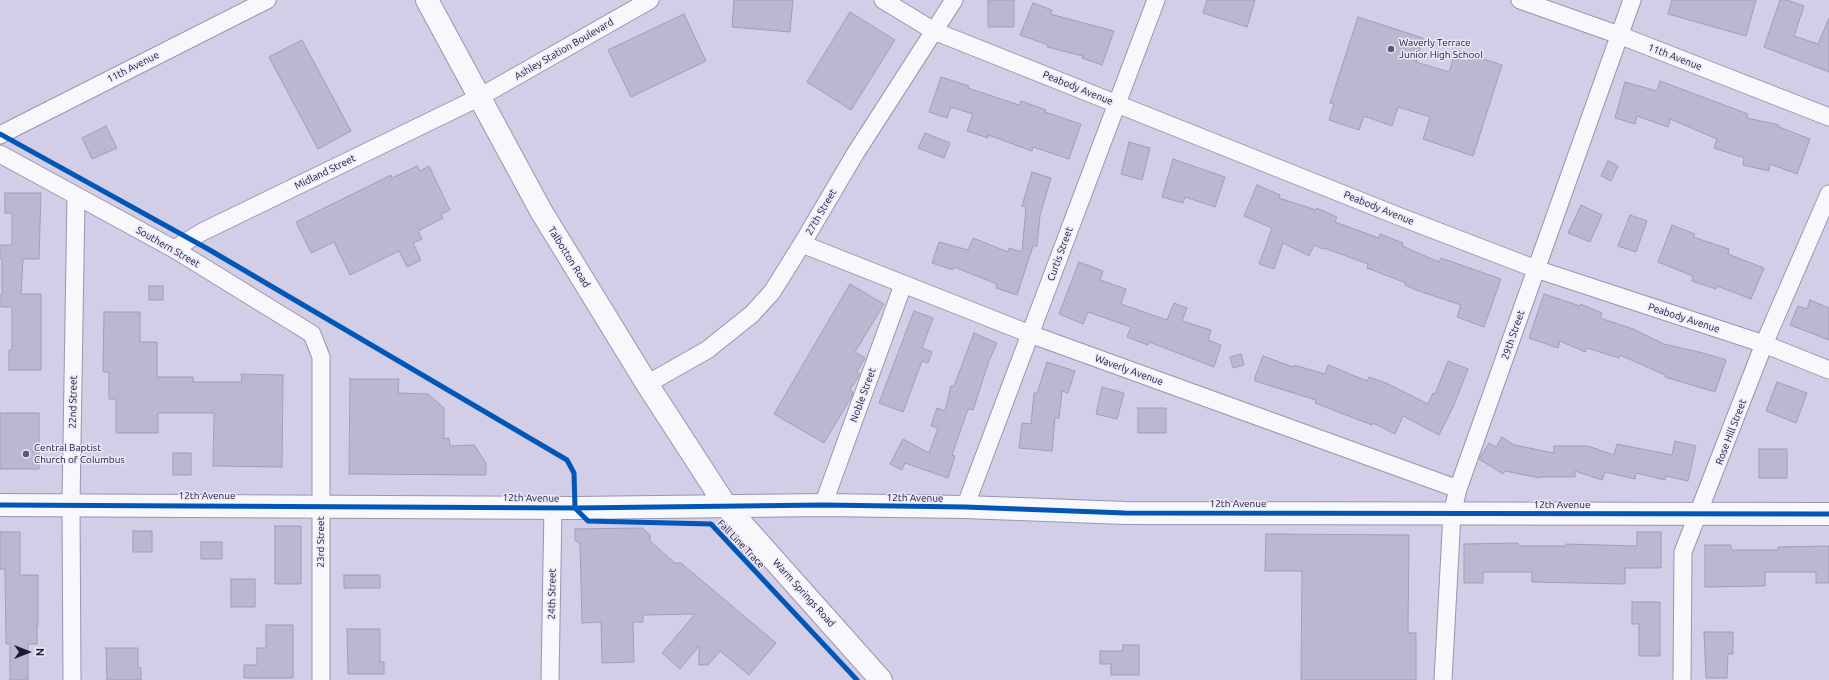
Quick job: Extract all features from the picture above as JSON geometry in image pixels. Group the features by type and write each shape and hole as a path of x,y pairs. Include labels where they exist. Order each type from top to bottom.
{"street":[{"name":"11th Avenue","path":"2,129 267,0"},
{"name":"Talbotton Road","path":"427,0 478,98 541,211 647,384 726,506"},
{"name":"Ashley Station Boulevard","path":"478,98 650,0"},
{"name":"Peabody Avenue","path":"883,0 934,31 1536,269 1764,344 1829,370"},
{"name":"27th Street","path":"647,384 707,350 752,314 772,292 855,154 954,0"},
{"name":"Curtis Street","path":"965,507 1156,0"},
{"name":"11th Avenue","path":"1520,0 1619,35 1829,117"},
{"name":"29th Street","path":"1443,680 1452,514 1458,489 1632,0"},
{"name":"Midland Street","path":"174,250 209,229 478,98"},
{"name":"Southern Street","path":"0,154 174,250 312,334 321,356"},
{"name":"Rose Hill Street","path":"1682,680 1683,552 1764,344 1829,194"},
{"name":"22nd Street","path":"72,680 71,504 76,196"},
{"name":"Waverly Avenue","path":"802,244 1030,334 1458,489"},
{"name":"Noble Street","path":"823,505 903,285"},
{"name":"23rd Street","path":"321,356 322,680"},
{"name":"12th Avenue","path":"0,505 71,504 553,508 823,505 965,507 1125,513 1829,514"},
{"name":"Warm Springs Road","path":"726,506 881,680"},
{"name":"24th Street","path":"550,680 553,508"}],"building":[{"path":"734,0 793,0 790,32 732,27"},
{"path":"988,0 1014,0 1014,27 988,27"},
{"path":"1207,0 1255,0 1247,27 1203,13"},
{"path":"1672,0 1756,0 1746,36 1668,14"},
{"path":"1780,0 1787,0 1804,6 1794,36 1818,44 1829,18 1829,72 1764,47"},
{"path":"1033,3 1052,10 1050,14 1114,31 1102,65 1082,58 1083,56 1047,47 1048,45 1020,35"},
{"path":"850,12 895,40 851,110 807,82"},
{"path":"684,14 706,61 631,97 608,50"},
{"path":"1358,17 1423,38 1416,62 1449,72 1456,50 1502,65 1473,156 1423,139 1430,117 1398,107 1392,126 1364,116 1359,130 1329,120 1334,104 1330,103"},
{"path":"302,40 351,131 318,149 269,57"},
{"path":"941,77 969,86 968,88 1019,105 1021,101 1046,110 1045,112 1081,124 1069,159 1033,147 1032,151 988,135 988,138 967,131 973,114 951,107 947,118 929,112"},
{"path":"1660,81 1748,114 1747,118 1779,125 1779,127 1810,139 1797,174 1770,164 1769,171 1743,165 1744,158 1714,148 1717,139 1670,119 1668,127 1637,116 1635,124 1615,118 1625,82 1657,91"},
{"path":"106,126 117,148 92,159 82,138"},
{"path":"925,133 950,143 944,158 918,148"},
{"path":"1129,142 1150,148 1142,180 1121,174"},
{"path":"1173,159 1225,177 1215,207 1185,197 1183,203 1162,197"},
{"path":"1608,161 1618,166 1611,181 1601,176"},
{"path":"417,166 420,171 429,166 450,210 441,214 443,218 418,231 422,239 413,243 421,260 407,267 399,251 350,275 334,242 311,253 296,222 391,175 392,178"},
{"path":"1032,172 1051,178 1040,215 1037,246 1033,246 1017,295 996,288 997,284 954,267 953,270 932,263 939,242 968,250 973,238 1008,252 1009,248 1022,252 1026,207 1022,206"},
{"path":"1257,185 1280,195 1279,198 1316,210 1317,208 1337,217 1335,222 1379,238 1380,234 1403,243 1402,246 1439,262 1441,258 1501,279 1484,327 1457,317 1461,305 1416,290 1405,285 1406,283 1367,268 1368,264 1314,245 1309,256 1283,243 1274,269 1259,264 1272,228 1244,216"},
{"path":"5,193 41,193 39,259 23,259 21,294 41,294 41,370 9,370 9,350 12,350 12,307 1,307 2,259 0,259 0,245 12,245 12,213 5,213"},
{"path":"1581,205 1602,215 1590,242 1568,233"},
{"path":"1630,215 1647,221 1636,252 1618,246"},
{"path":"1672,225 1695,234 1693,237 1729,249 1728,254 1764,268 1751,299 1717,286 1716,289 1692,281 1693,276 1658,262"},
{"path":"1079,262 1103,271 1100,280 1126,289 1121,304 1167,320 1174,303 1187,308 1182,321 1211,330 1208,340 1221,345 1214,367 1149,342 1148,345 1127,337 1131,327 1088,312 1083,324 1059,314"},
{"path":"850,284 884,304 855,352 865,358 857,372 860,374 850,390 853,392 852,396 824,443 774,414"},
{"path":"149,286 163,286 163,300 149,300"},
{"path":"1544,294 1580,306 1581,304 1602,313 1600,318 1633,329 1664,344 1726,360 1715,392 1665,377 1665,375 1620,355 1619,358 1587,348 1585,352 1560,341 1558,348 1529,338"},
{"path":"1810,300 1829,308 1829,340 1790,325 1798,306 1807,309"},
{"path":"914,311 933,318 922,348 932,352 928,363 922,361 903,412 879,403"},
{"path":"104,312 140,312 140,342 157,342 157,377 193,377 193,382 242,382 241,374 283,375 282,467 213,466 214,413 158,413 158,433 116,433 116,399 109,399 109,372 103,372"},
{"path":"974,333 997,343 989,361 973,410 968,409 952,455 955,456 948,478 905,463 902,470 890,464 903,439 929,453 938,428 931,426 937,408 945,411 951,386 954,386"},
{"path":"1241,354 1244,365 1233,368 1230,357"},
{"path":"1263,356 1293,367 1294,365 1325,374 1328,365 1367,381 1369,377 1386,383 1428,404 1433,393 1435,394 1448,361 1468,369 1454,405 1439,435 1403,416 1395,434 1373,423 1372,425 1315,403 1316,400 1255,381 1255,377"},
{"path":"1047,362 1075,371 1068,393 1062,391 1059,418 1055,418 1052,451 1019,448 1022,423 1031,424 1034,393 1037,393"},
{"path":"350,379 399,379 398,393 428,394 444,408 444,439 449,438 450,446 474,445 486,463 486,475 349,474"},
{"path":"1777,382 1807,393 1796,423 1766,411"},
{"path":"1102,387 1124,393 1117,419 1096,414"},
{"path":"1138,408 1166,408 1166,433 1138,433"},
{"path":"0,413 39,413 39,469 0,469"},
{"path":"1502,437 1514,445 1554,453 1554,446 1588,446 1614,455 1617,444 1672,455 1675,441 1696,446 1688,481 1666,476 1665,480 1636,473 1635,479 1605,472 1602,480 1575,471 1575,477 1540,478 1505,471 1503,474 1479,459 1489,443 1496,447"},
{"path":"1759,449 1787,449 1787,478 1759,478"},
{"path":"173,453 191,453 191,475 173,475"},
{"path":"275,526 301,526 301,584 275,584"},
{"path":"642,528 650,535 650,541 675,563 681,563 776,643 749,675 720,651 708,665 699,665 699,646 680,669 662,653 695,614 643,615 643,622 633,622 634,662 602,663 601,622 582,623 580,544 575,540 575,529"},
{"path":"133,531 152,531 152,552 133,552"},
{"path":"0,532 20,532 20,575 38,575 37,644 28,644 28,680 10,680 10,644 6,644 5,569 0,569"},
{"path":"1637,532 1661,532 1661,568 1625,568 1625,584 1532,582 1532,572 1483,572 1483,583 1464,583 1464,544 1518,543 1518,546 1566,546 1566,544 1637,546"},
{"path":"1266,534 1409,535 1408,633 1416,633 1416,680 1301,680 1302,571 1265,571"},
{"path":"201,542 222,542 222,559 201,559"},
{"path":"1705,545 1731,545 1731,550 1778,550 1778,547 1829,546 1829,583 1816,583 1816,572 1765,572 1765,586 1705,587"},
{"path":"344,575 380,575 380,588 344,588"},
{"path":"231,579 255,579 255,607 231,607"},
{"path":"1632,602 1660,602 1660,656 1639,656 1639,624 1632,624"},
{"path":"266,625 293,625 293,678 244,678 244,665 257,665 257,648 266,648"},
{"path":"347,629 380,629 380,662 384,662 384,674 348,674"},
{"path":"1704,632 1733,632 1733,654 1728,654 1727,678 1706,678"},
{"path":"1123,645 1139,645 1139,675 1111,675 1111,664 1100,664 1100,651 1123,651"},
{"path":"106,648 138,648 138,668 141,668 141,680 107,680"}],"cycle path":[{"name":"Fall Line Trace","path":"0,134 208,249 567,460 574,473 575,508 588,521 711,524 857,680"},
{"path":"0,505 575,508 823,505 965,507 1125,513 1829,514"}],"place":[{"name":"Waverly Terrace Junior High School","path":"1391,49"},
{"name":"Central Baptist Church of Columbus","path":"26,454"}]}
